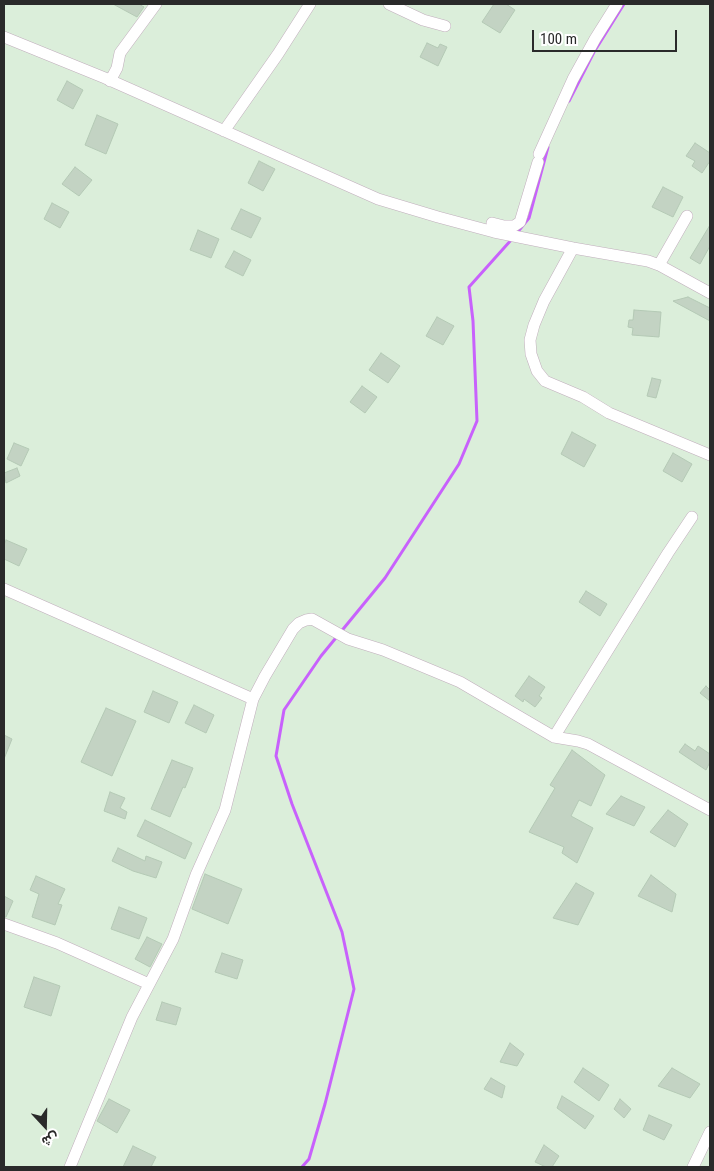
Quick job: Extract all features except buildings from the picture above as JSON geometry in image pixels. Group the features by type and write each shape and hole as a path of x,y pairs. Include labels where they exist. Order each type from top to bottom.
{"street":[{"path":"110,81 117,68 120,54 156,4"},
{"path":"224,131 278,54 310,4"},
{"path":"389,4 423,20 445,26"},
{"path":"378,199 397,200 504,226 514,226 520,222 538,158 573,79 617,4"},
{"path":"4,37 110,81 378,199 438,217 573,248 638,259 659,265 710,293"},
{"path":"659,265 687,216"},
{"path":"573,248 544,301 534,325 530,340 531,354 537,371 545,381 583,397 608,413 710,455"},
{"path":"554,738 692,517"},
{"path":"4,588 253,700"},
{"path":"70,1167 132,1018 172,939 196,875 225,810 253,700 293,629 300,623 312,619 348,639 383,650 460,682 554,738 588,744 710,810"},
{"path":"4,924 57,943 149,984"},
{"path":"693,1167 710,1132"}],"waterway":[{"path":"569,101 594,52 624,4"},
{"path":"516,234 529,218 548,147"},
{"path":"302,1167 309,1159 354,989 342,932 292,804 276,756 284,710 321,656 385,578 459,464 477,421 473,321 469,287 512,239"}]}
